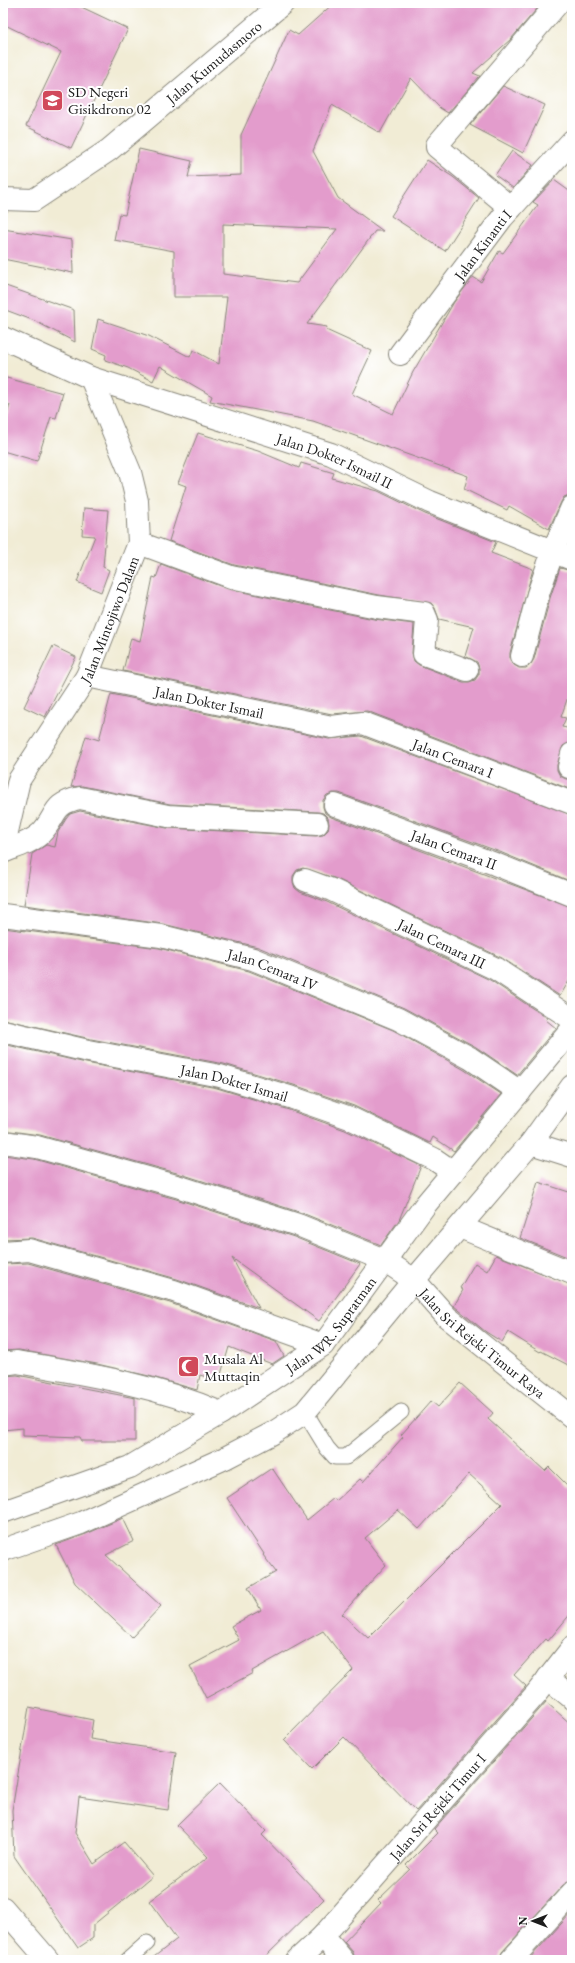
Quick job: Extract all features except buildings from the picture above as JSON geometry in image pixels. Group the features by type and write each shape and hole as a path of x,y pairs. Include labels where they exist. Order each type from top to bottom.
{"street":[{"name":"Jalan Kumudasmoro","path":"3,199 34,200 109,150 283,3"},
{"path":"511,208 437,147 437,145 558,3"},
{"name":"Jalan Kinanti I","path":"400,354 511,208 572,141"},
{"name":"Jalan Dokter Ismail II","path":"3,338 91,378 331,454 430,502 562,555"},
{"name":"Jalan Mintojiwo Dalam","path":"3,849 19,780 87,676 139,543 137,501 130,472 91,378"},
{"path":"522,656 538,594 562,555 572,507"},
{"path":"139,543 231,577 377,607 424,613 427,616 424,654 467,670"},
{"name":"Jalan Dokter Ismail","path":"87,676 332,727"},
{"name":"Jalan Cemara I","path":"332,727 364,723 572,804"},
{"path":"3,852 32,840 41,833 57,808 66,800 80,798 168,816 317,824"},
{"name":"Jalan Cemara II","path":"335,805 495,864 572,895"},
{"name":"Jalan Cemara III","path":"305,880 352,900 496,969 572,1019"},
{"name":"Jalan Cemara IV","path":"3,915 160,936 253,959 398,1019 470,1058 520,1092"},
{"name":"Jalan WR. Supratman","path":"3,1512 130,1467 221,1414 323,1345 426,1204 572,1029"},
{"name":"Jalan Dokter Ismail","path":"3,1031 88,1051 220,1076 293,1098 350,1118 434,1159 452,1172"},
{"path":"3,1550 81,1523 225,1458 272,1433 305,1412 414,1280 531,1143 572,1086"},
{"path":"3,1142 37,1147 180,1187 298,1225 384,1260"},
{"path":"531,1143 572,1156"},
{"path":"460,1227 572,1273"},
{"path":"3,1252 29,1250 174,1291 323,1345"},
{"name":"Jalan Sri Rejeki Timur Raya","path":"384,1260 414,1280 447,1317 572,1417"},
{"path":"3,1364 17,1362 105,1377 203,1406 221,1414"},
{"name":"Jalan Sri Rejeki Timur I","path":"297,1960 323,1936 548,1678 572,1648"},
{"path":"548,1678 572,1698"},
{"path":"511,1960 572,1893"},
{"path":"3,1908 48,1960"},
{"path":"323,1936 343,1960"}],"lane":[{"path":"305,1412 327,1448 335,1457 346,1457 401,1412"},
{"path":"128,1960 147,1943"}],"place":[{"name":"SD Negeri Gisikdrono 02","path":"53,100"},
{"name":"Musala Al Muttaqin","path":"188,1367"}]}
